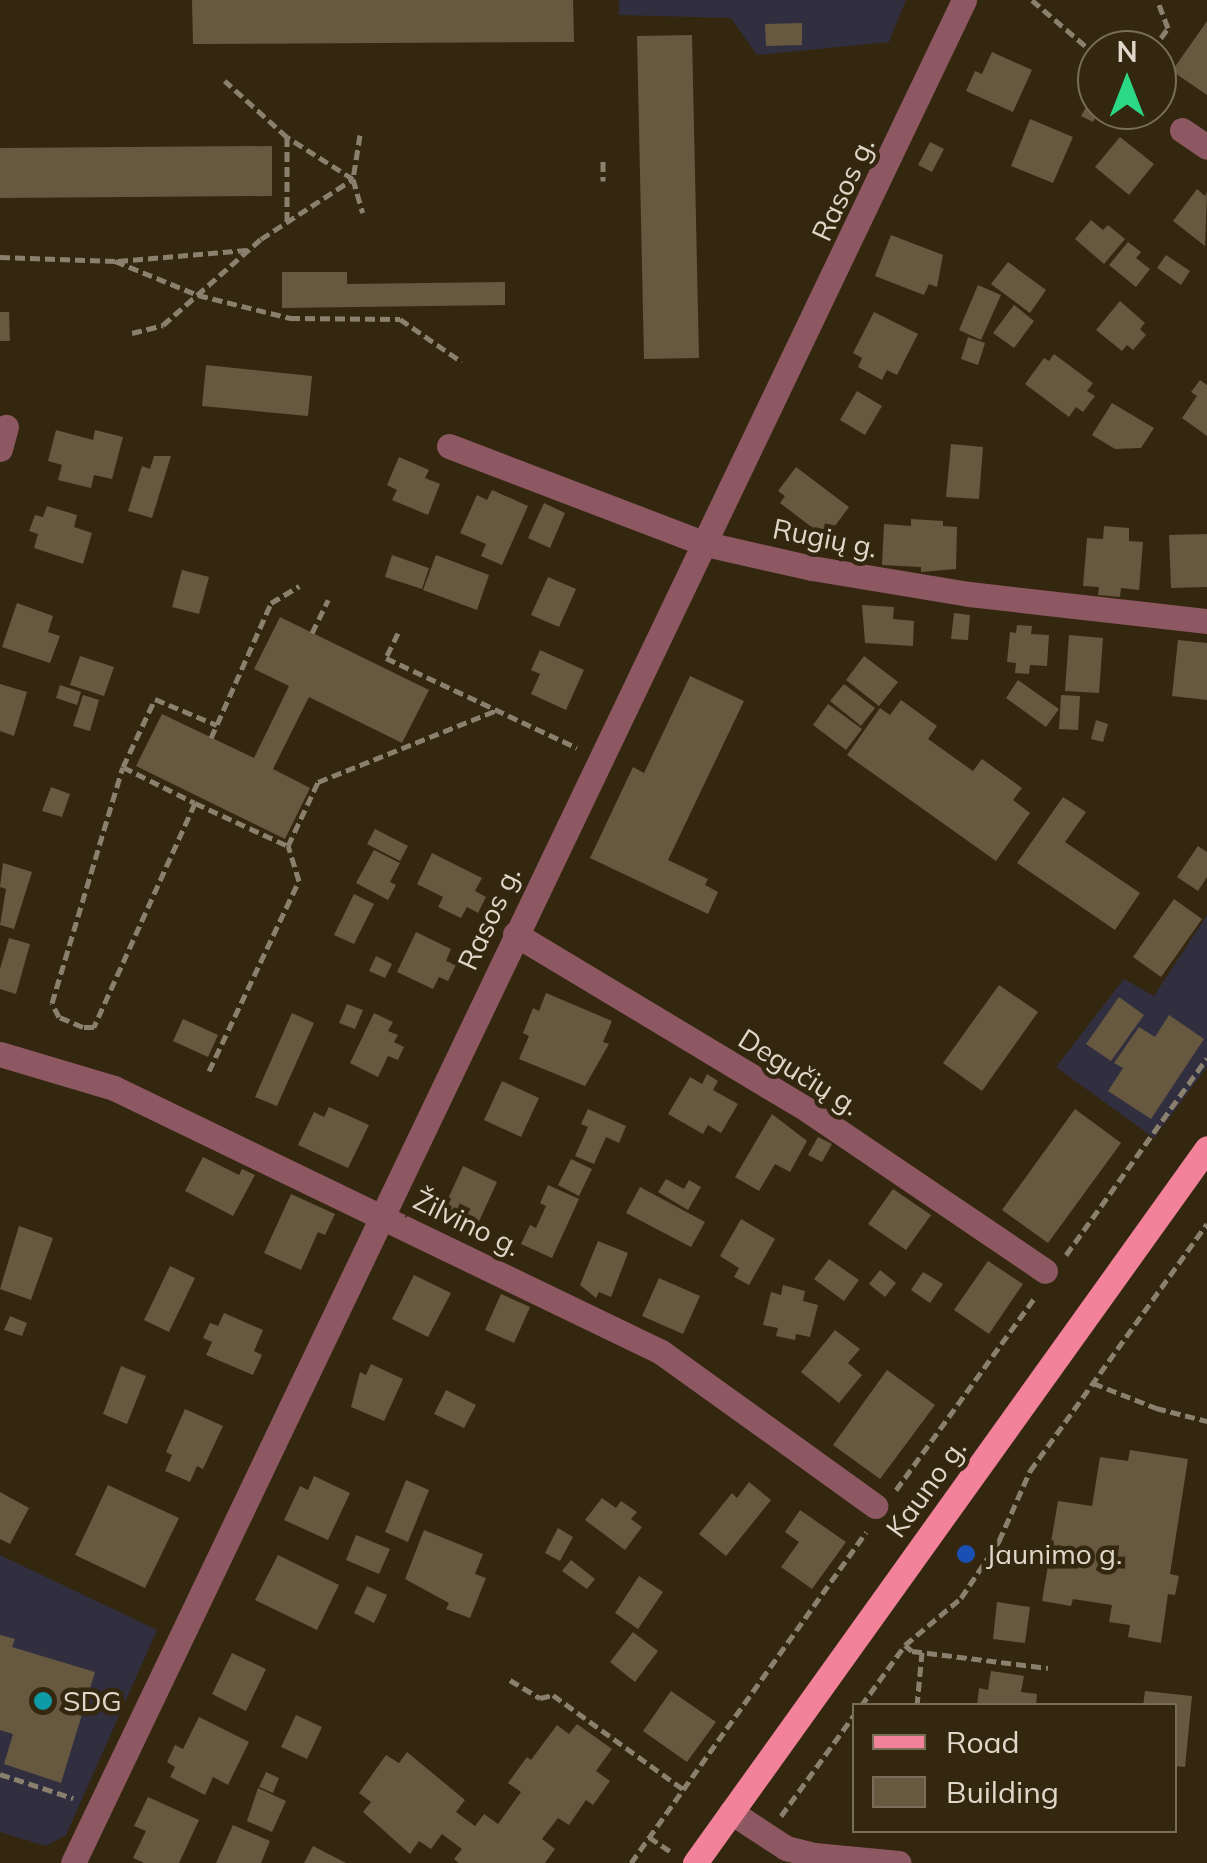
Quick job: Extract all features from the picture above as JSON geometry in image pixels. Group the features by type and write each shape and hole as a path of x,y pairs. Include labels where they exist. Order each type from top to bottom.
{"main road":[{"name":"Kauno g.","path":"696,1863 1207,1148"}],"street":[{"name":"Rasos g.","path":"72,1863 964,0"},
{"path":"1182,130 1207,147"},
{"name":"Rugių g.","path":"449,446 706,544 812,568 970,594 1207,621"},
{"name":"Degučių g.","path":"515,934 808,1111 1045,1271"},
{"name":"Žilvino g.","path":"0,1054 114,1088 661,1352 875,1506"},
{"path":"731,1812 766,1836 814,1855 899,1863"}],"path":[{"path":"1032,0 1077,39"},
{"path":"1157,0 1167,30"},
{"path":"226,81 287,137 353,180"},
{"path":"360,135 353,180 364,213"},
{"path":"287,137 287,223"},
{"path":"603,161 604,181"},
{"path":"132,333 163,324 249,250 353,180"},
{"path":"0,257 115,261 249,250"},
{"path":"115,261 198,295 290,318 400,319 462,362"},
{"path":"211,738 271,603 299,586"},
{"path":"312,633 328,600"},
{"path":"381,666 398,633"},
{"path":"386,658 598,758"},
{"path":"195,803 94,1026 59,1017 52,1003 123,767 155,699 217,725"},
{"path":"209,1072 299,881 288,846 318,782 497,710"},
{"path":"123,767 288,846"},
{"path":"863,1703 905,1645 961,1598 999,1541 1030,1471 1207,1224"},
{"path":"1093,1382 1156,1408 1207,1421"},
{"path":"631,1863 882,1510 875,1506"},
{"path":"905,1645 922,1652 1048,1668"},
{"path":"916,1703 922,1652"},
{"path":"510,1680 540,1698 552,1695 684,1789"},
{"path":"766,1836 852,1718"},
{"path":"0,1774 100,1806"}],"shaded area":[{"path":"619,0 906,0 889,42 757,55 731,18 619,15"},
{"path":"1207,915 1207,1067 1154,1138 1056,1067 1124,979 1154,996"},
{"path":"0,1555 157,1630 66,1835 46,1846 0,1832"}],"building":[{"path":"192,0 573,0 574,42 193,44"},
{"path":"1207,21 1207,95 1177,74 1177,64"},
{"path":"802,23 802,45 766,46 765,24"},
{"path":"692,35 699,358 644,359 637,36"},
{"path":"992,52 1032,70 1013,112 966,91 975,71 982,74"},
{"path":"1030,119 1073,137 1053,183 1011,166"},
{"path":"1120,137 1154,164 1129,195 1095,167"},
{"path":"930,142 944,149 932,172 918,165"},
{"path":"272,146 272,196 0,198 0,148"},
{"path":"1197,189 1205,196 1207,192 1205,246 1173,221"},
{"path":"1091,220 1103,230 1108,225 1125,239 1104,264 1075,239"},
{"path":"891,235 943,255 937,287 929,284 924,295 875,276"},
{"path":"1128,242 1141,252 1136,258 1150,269 1136,287 1109,265"},
{"path":"1166,255 1190,271 1181,285 1157,268"},
{"path":"1008,262 1046,290 1030,313 991,284"},
{"path":"282,272 347,272 347,284 505,282 505,305 282,308"},
{"path":"978,285 1001,295 981,340 959,330"},
{"path":"1120,301 1145,323 1140,329 1146,335 1133,350 1127,345 1122,351 1096,330"},
{"path":"1014,305 1034,321 1014,348 993,333"},
{"path":"0,312 9,312 10,341 0,341"},
{"path":"874,312 918,334 897,375 887,370 882,380 858,367 862,358 853,353"},
{"path":"968,337 985,343 978,365 961,359"},
{"path":"1054,354 1093,383 1087,391 1095,396 1083,412 1076,407 1069,417 1025,384 1044,358 1049,361"},
{"path":"206,365 312,376 308,416 202,406"},
{"path":"1200,380 1207,385 1207,436 1182,418 1197,396 1191,392"},
{"path":"857,391 882,406 865,435 840,420"},
{"path":"1112,403 1154,428 1141,448 1115,449 1092,435"},
{"path":"56,430 93,440 95,430 123,437 112,479 94,475 91,488 58,480 62,465 48,461"},
{"path":"951,444 983,447 979,499 946,497"},
{"path":"154,456 171,456 152,518 128,511 142,466 150,469"},
{"path":"399,457 429,470 425,478 440,484 428,515 392,500 397,490 387,485"},
{"path":"796,467 849,507 826,538 780,503 785,496 778,491"},
{"path":"492,490 528,506 502,565 481,556 486,544 460,533 477,495 487,500"},
{"path":"544,503 565,513 550,548 528,538"},
{"path":"47,506 77,515 74,527 92,533 83,564 34,548 38,534 29,531 35,515 43,517"},
{"path":"911,519 943,521 943,526 957,527 956,569 921,572 921,567 882,565 884,524 911,526"},
{"path":"1104,526 1129,528 1129,541 1143,542 1139,590 1121,588 1120,597 1098,595 1099,587 1083,586 1087,538 1103,539"},
{"path":"1207,534 1207,587 1171,588 1169,535"},
{"path":"392,555 429,568 422,589 385,577"},
{"path":"436,555 489,575 477,610 423,590"},
{"path":"182,570 209,577 199,614 172,607"},
{"path":"548,577 576,589 559,627 531,615"},
{"path":"17,603 53,616 48,632 60,636 50,663 2,647"},
{"path":"862,605 894,607 893,619 914,621 913,646 865,643"},
{"path":"954,613 970,615 968,640 951,639"},
{"path":"280,617 429,690 402,743 309,697 273,769 310,788 285,839 136,766 162,714 254,758 289,686 254,669"},
{"path":"1017,625 1032,626 1031,634 1049,635 1047,666 1030,665 1029,674 1015,673 1016,663 1007,662 1010,632 1016,633"},
{"path":"1069,635 1103,638 1099,693 1065,691"},
{"path":"1178,640 1207,643 1207,700 1172,696"},
{"path":"540,650 584,670 566,710 531,694 540,674 531,670"},
{"path":"80,656 114,667 104,696 70,685"},
{"path":"864,656 898,682 879,706 846,680"},
{"path":"690,676 744,701 668,860 708,879 705,885 718,892 708,914 590,858 633,767 644,773"},
{"path":"1018,680 1059,709 1046,727 1006,698"},
{"path":"0,684 27,692 14,736 0,731"},
{"path":"844,684 875,708 861,726 830,701"},
{"path":"60,685 81,692 77,705 56,698"},
{"path":"83,695 99,700 90,731 73,726"},
{"path":"1061,695 1080,696 1078,730 1059,729"},
{"path":"901,700 937,726 928,739 973,771 982,759 1022,788 1013,800 1030,813 996,861 847,755 880,708 890,715"},
{"path":"828,704 862,729 846,750 813,725"},
{"path":"1096,720 1108,724 1103,742 1091,739"},
{"path":"51,787 70,794 62,817 42,811"},
{"path":"1063,797 1086,812 1065,842 1140,893 1115,930 1017,863"},
{"path":"375,829 408,846 400,861 367,844"},
{"path":"1198,846 1207,852 1207,877 1198,891 1177,877"},
{"path":"374,850 400,863 390,882 396,885 388,900 356,883"},
{"path":"432,853 482,878 475,891 486,897 478,913 467,907 461,918 438,907 443,897 417,884"},
{"path":"3,863 32,872 14,929 0,925 6,889 0,887"},
{"path":"354,894 374,904 354,944 334,935"},
{"path":"1174,899 1202,919 1161,977 1133,957"},
{"path":"416,932 451,949 446,961 456,965 448,981 439,977 433,989 397,972"},
{"path":"9,938 30,944 16,994 0,989 0,969"},
{"path":"376,956 392,964 385,978 369,971"},
{"path":"999,985 1038,1012 982,1091 943,1063"},
{"path":"546,993 612,1021 603,1042 609,1044 585,1086 519,1059 529,1036 523,1033 533,1008 539,1011"},
{"path":"1119,997 1144,1015 1111,1061 1086,1044"},
{"path":"347,1004 363,1010 355,1029 339,1023"},
{"path":"292,1013 314,1023 277,1106 255,1097"},
{"path":"374,1013 393,1022 388,1031 398,1035 394,1042 404,1047 398,1060 388,1056 378,1077 350,1063"},
{"path":"1169,1015 1204,1039 1151,1119 1108,1091 1123,1068 1114,1063 1139,1027 1155,1037"},
{"path":"183,1019 218,1035 208,1057 173,1041"},
{"path":"707,1074 718,1081 713,1090 738,1104 721,1133 708,1125 703,1134 668,1114 690,1077 702,1084"},
{"path":"502,1081 539,1098 521,1137 484,1120"},
{"path":"329,1107 369,1125 348,1168 298,1145 314,1112 324,1117"},
{"path":"588,1109 626,1126 619,1143 606,1137 594,1164 575,1156 588,1127 581,1124"},
{"path":"1075,1109 1121,1143 1048,1243 1002,1210"},
{"path":"772,1114 807,1141 790,1172 775,1164 759,1191 735,1177"},
{"path":"818,1137 832,1144 822,1162 808,1155"},
{"path":"203,1157 239,1175 242,1169 255,1175 233,1216 185,1191"},
{"path":"571,1159 592,1169 579,1196 558,1185"},
{"path":"463,1166 497,1182 476,1228 442,1212"},
{"path":"666,1179 684,1189 689,1180 701,1187 688,1210 658,1192"},
{"path":"548,1185 579,1199 552,1258 521,1244 530,1225 536,1228 546,1206 540,1203"},
{"path":"640,1187 705,1222 691,1247 626,1213"},
{"path":"893,1189 931,1215 906,1250 868,1224"},
{"path":"291,1194 335,1214 325,1235 318,1232 301,1270 264,1253"},
{"path":"741,1219 775,1239 749,1285 734,1277 739,1268 720,1256"},
{"path":"19,1226 53,1238 31,1300 0,1289"},
{"path":"598,1241 628,1253 611,1297 599,1292 596,1298 580,1285"},
{"path":"829,1259 859,1280 844,1301 814,1279"},
{"path":"988,1261 1023,1284 989,1334 954,1310"},
{"path":"170,1266 195,1278 169,1332 144,1320"},
{"path":"880,1270 896,1283 885,1297 869,1284"},
{"path":"923,1272 943,1284 930,1303 911,1290"},
{"path":"414,1275 451,1293 428,1337 392,1319"},
{"path":"659,1278 700,1296 683,1334 642,1316"},
{"path":"783,1285 805,1291 803,1301 818,1305 810,1337 796,1334 795,1340 776,1336 778,1328 763,1325 771,1292 781,1295"},
{"path":"501,1294 530,1307 514,1343 485,1330"},
{"path":"224,1313 263,1330 254,1351 262,1355 253,1375 206,1355 212,1342 203,1338 210,1323 218,1326"},
{"path":"10,1316 27,1323 22,1336 4,1330"},
{"path":"835,1330 860,1349 848,1363 862,1375 839,1403 801,1372"},
{"path":"371,1364 403,1379 384,1421 351,1407 360,1372 366,1375"},
{"path":"121,1366 146,1376 127,1424 103,1414"},
{"path":"887,1370 935,1405 880,1479 833,1445"},
{"path":"446,1390 476,1405 464,1428 434,1414"},
{"path":"185,1409 223,1426 203,1469 197,1466 190,1482 165,1471 172,1455 166,1452"},
{"path":"1130,1450 1188,1459 1170,1574 1179,1576 1175,1595 1168,1594 1161,1643 1128,1637 1130,1625 1109,1622 1112,1605 1073,1599 1071,1606 1042,1601 1048,1565 1041,1564 1045,1541 1051,1542 1058,1501 1092,1506 1100,1457 1128,1461"},
{"path":"314,1476 350,1493 328,1540 284,1520 300,1486 308,1490"},
{"path":"406,1480 429,1490 408,1542 385,1532"},
{"path":"749,1482 771,1500 726,1556 699,1534 732,1493 737,1498"},
{"path":"108,1485 179,1518 145,1588 75,1555"},
{"path":"0,1492 29,1508 10,1544 0,1539"},
{"path":"602,1498 616,1508 621,1501 637,1512 631,1519 642,1527 625,1550 585,1520"},
{"path":"800,1510 846,1542 812,1589 781,1567 799,1542 785,1532"},
{"path":"558,1528 573,1537 560,1561 545,1553"},
{"path":"424,1530 483,1554 475,1574 486,1578 470,1618 446,1609 449,1603 405,1579"},
{"path":"356,1535 390,1549 379,1574 346,1560"},
{"path":"278,1555 339,1585 317,1630 255,1600"},
{"path":"571,1560 595,1579 587,1589 562,1571"},
{"path":"639,1576 663,1592 638,1629 615,1613"},
{"path":"367,1586 387,1595 374,1623 354,1613"},
{"path":"997,1602 1030,1607 1025,1643 993,1639"},
{"path":"633,1632 658,1651 635,1682 610,1662"},
{"name":"SDG","path":"0,1635 15,1639 12,1647 95,1672 61,1783 4,1764 13,1734 0,1730"},
{"path":"232,1653 266,1669 246,1711 212,1694"},
{"path":"991,1671 1024,1676 1021,1692 1037,1694 1036,1703 977,1703 979,1688 988,1690"},
{"path":"671,1691 716,1722 687,1762 643,1731"},
{"path":"1145,1691 1192,1696 1185,1767 1177,1766 1177,1703 1143,1703"},
{"path":"296,1715 322,1727 307,1759 281,1747"},
{"path":"199,1717 249,1742 228,1785 213,1777 205,1795 170,1777 175,1767 167,1762 175,1745 183,1749"},
{"path":"577,1724 612,1749 596,1771 610,1781 593,1805 586,1800 569,1825 558,1818 542,1839 555,1849 545,1863 459,1863 454,1859 462,1849 442,1834 431,1849 419,1841 410,1854 363,1812 371,1802 359,1793 386,1755 399,1763 407,1752 465,1800 456,1812 475,1826 484,1814 498,1824 521,1792 508,1783 527,1757 531,1760 557,1725 569,1734"},
{"path":"266,1772 279,1778 273,1793 259,1787"},
{"path":"258,1788 286,1801 272,1832 247,1821"},
{"path":"148,1797 199,1820 179,1863 144,1863 133,1858 146,1831 134,1826"},
{"path":"233,1825 270,1841 261,1863 216,1863"},
{"path":"313,1846 346,1863 304,1863"}],"place":[{"name":"Jaunimo g.","path":"966,1554"},
{"name":"SDG","path":"43,1701"}]}
